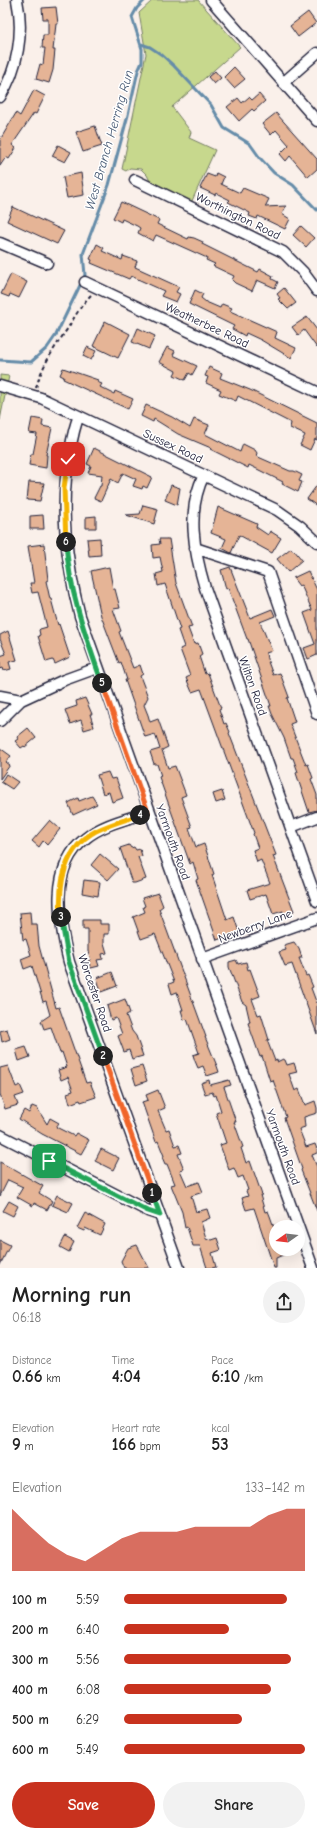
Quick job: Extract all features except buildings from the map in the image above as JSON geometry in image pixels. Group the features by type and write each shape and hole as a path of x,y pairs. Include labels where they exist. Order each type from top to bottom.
{"street":[{"path":"0,97 5,90 14,65 19,43 20,20 17,0"},
{"path":"215,1 317,121"},
{"path":"283,82 317,53"},
{"name":"Worthington Road","path":"135,180 283,252 303,272 317,291"},
{"path":"0,243 47,263"},
{"name":"Weatherbee Road","path":"85,282 317,392"},
{"name":"Sussex Road","path":"4,387 34,395 277,510 300,526 317,542"},
{"name":"Yarmouth Road","path":"79,416 75,426 68,459 64,488 64,518 71,580 80,616 148,812 313,1268"},
{"name":"Wilton Road","path":"204,475 199,484 194,509 193,526 197,560 205,588 317,901"},
{"path":"195,548 268,572 317,714"},
{"path":"0,721 21,700 64,680 97,668"},
{"path":"0,696 21,700"},
{"name":"Worcester Road","path":"148,812 95,832 78,845 66,864 62,878 60,903 62,927 69,962 179,1268"},
{"path":"291,827 317,817"},
{"name":"Newberry Lane","path":"202,959 317,918"},
{"path":"0,1135 148,1211 160,1215"}],"path":[{"path":"34,395 39,375 54,348 80,308 94,292 96,287"}],"green space":[{"path":"153,0 198,0 240,47 172,107 191,132 189,138 215,150 191,203 152,185 147,175 141,169 130,168 126,171 122,169 146,54 139,13"},
{"path":"0,375 9,376 0,420"}],"waterway":[{"name":"West Branch Herring Run","path":"0,360 31,362 47,348 56,335 85,275 83,254 109,185 138,71 142,62 142,49 132,17 137,8 145,0"},
{"path":"141,44 150,47 174,66 211,105 224,128 250,144 260,158 274,173 293,185 317,210"}],"route":[{"path":"49,1161 148,1211 160,1215 69,962 60,914 60,889 62,878 66,864 78,845 95,832 148,812 97,668 80,616 71,580 66,552 64,518 64,488 68,459"}]}
